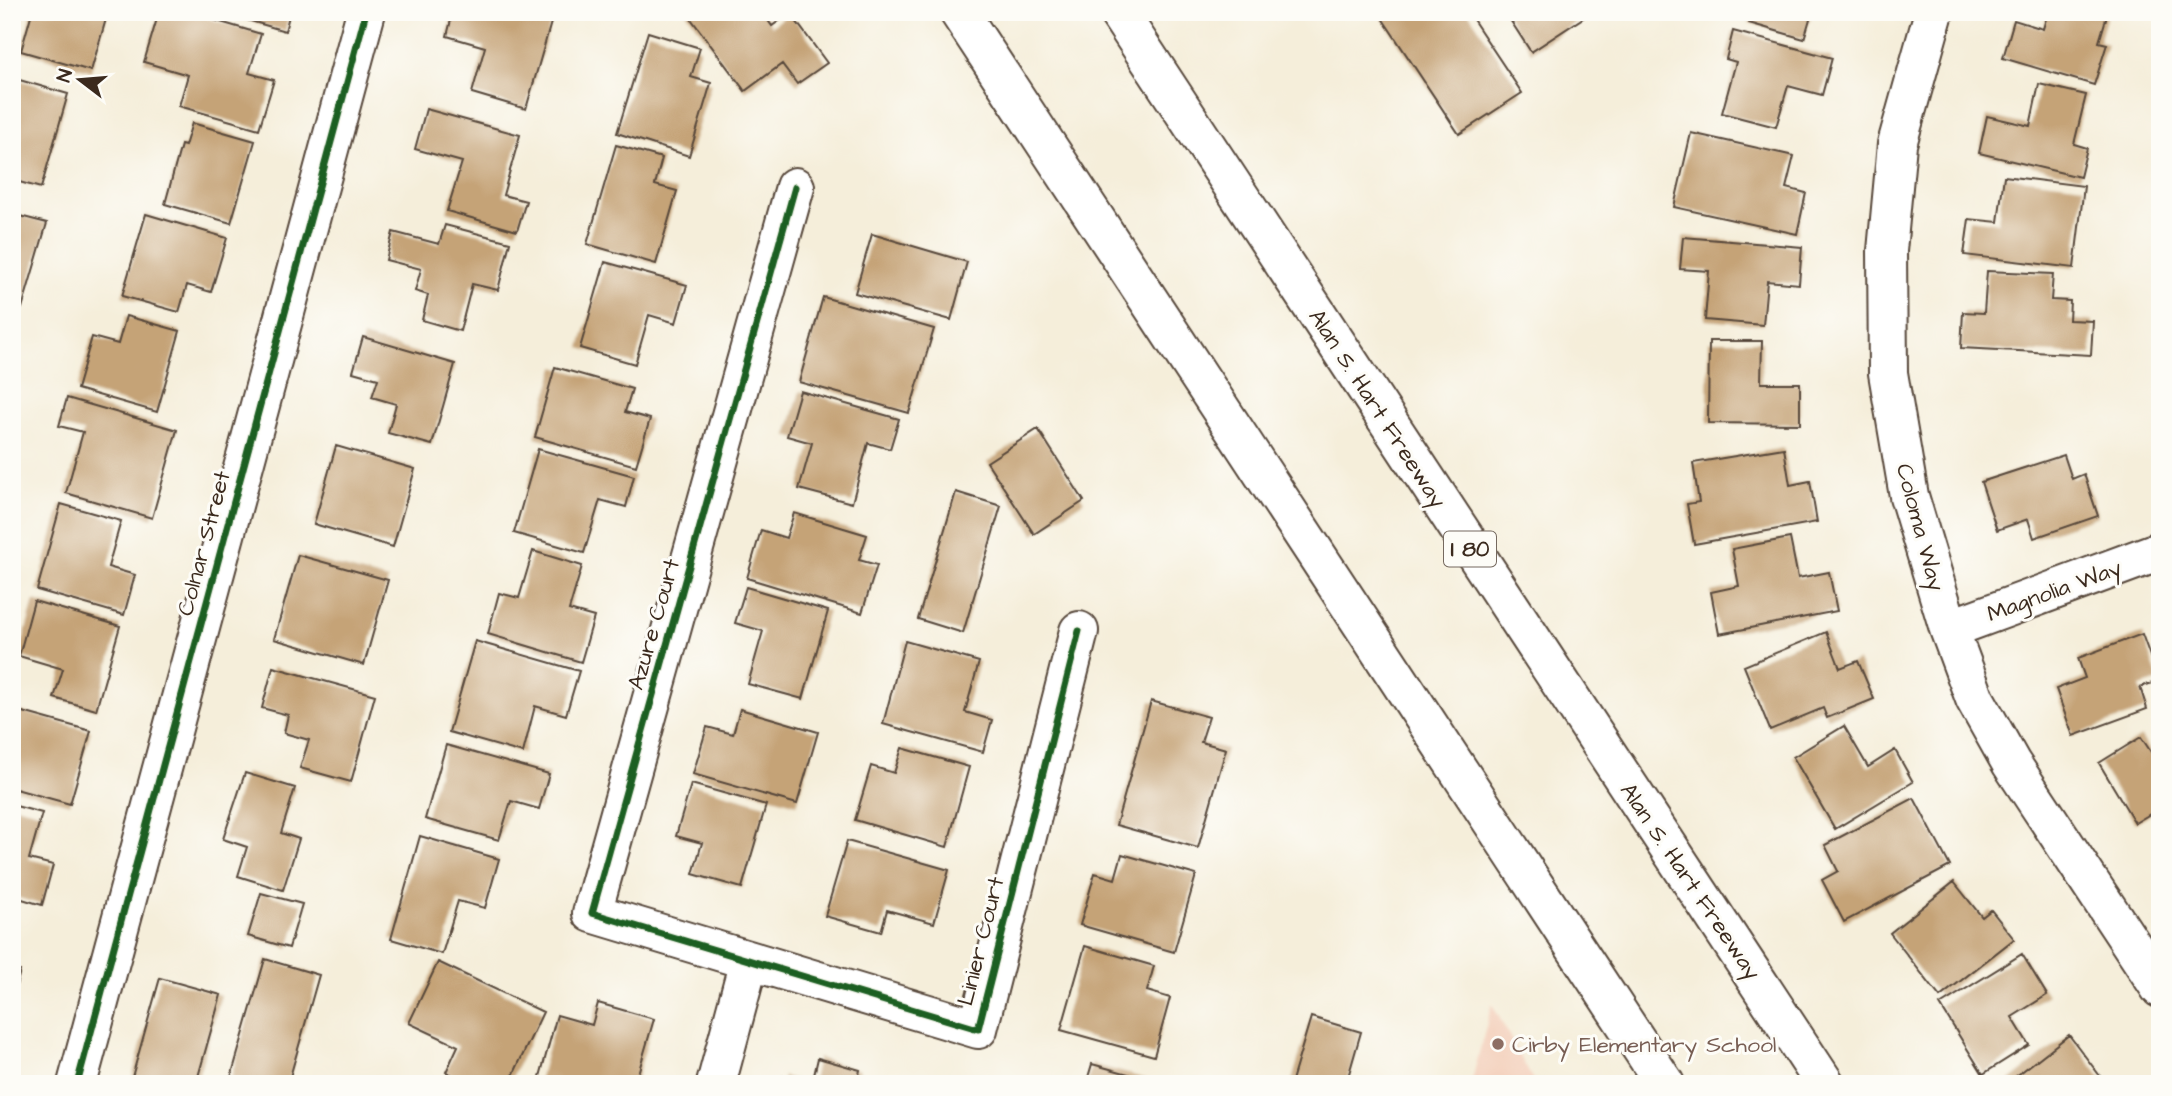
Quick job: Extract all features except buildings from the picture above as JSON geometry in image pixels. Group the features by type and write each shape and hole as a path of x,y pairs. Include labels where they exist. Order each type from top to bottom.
{"main road":[{"name":"Colnar Street","path":"77,1084 366,12"},
{"path":"960,12 1665,1084"},
{"name":"Alan S. Hart Freeway","path":"1118,12 1825,1084"},
{"name":"Coloma Way","path":"1934,12 1898,144 1887,251 1888,373 1909,496 1949,629 1975,699 2011,763 2160,988"},
{"name":"Azure Court","path":"749,961 592,912 795,187"},
{"name":"Magnolia Way","path":"1949,629 2160,551"},
{"name":"Linier Court","path":"749,961 978,1029 1079,631"},
{"path":"716,1084 749,961"}],"shaded area":[{"name":"Cirby Elementary School","path":"1492,1004 1535,1084 1471,1084"}],"cycle path":[{"path":"77,1084 366,12"},
{"path":"795,187 592,913 978,1029 1079,631"}],"place":[{"name":"Cirby Elementary School","path":"1498,1044"}]}
